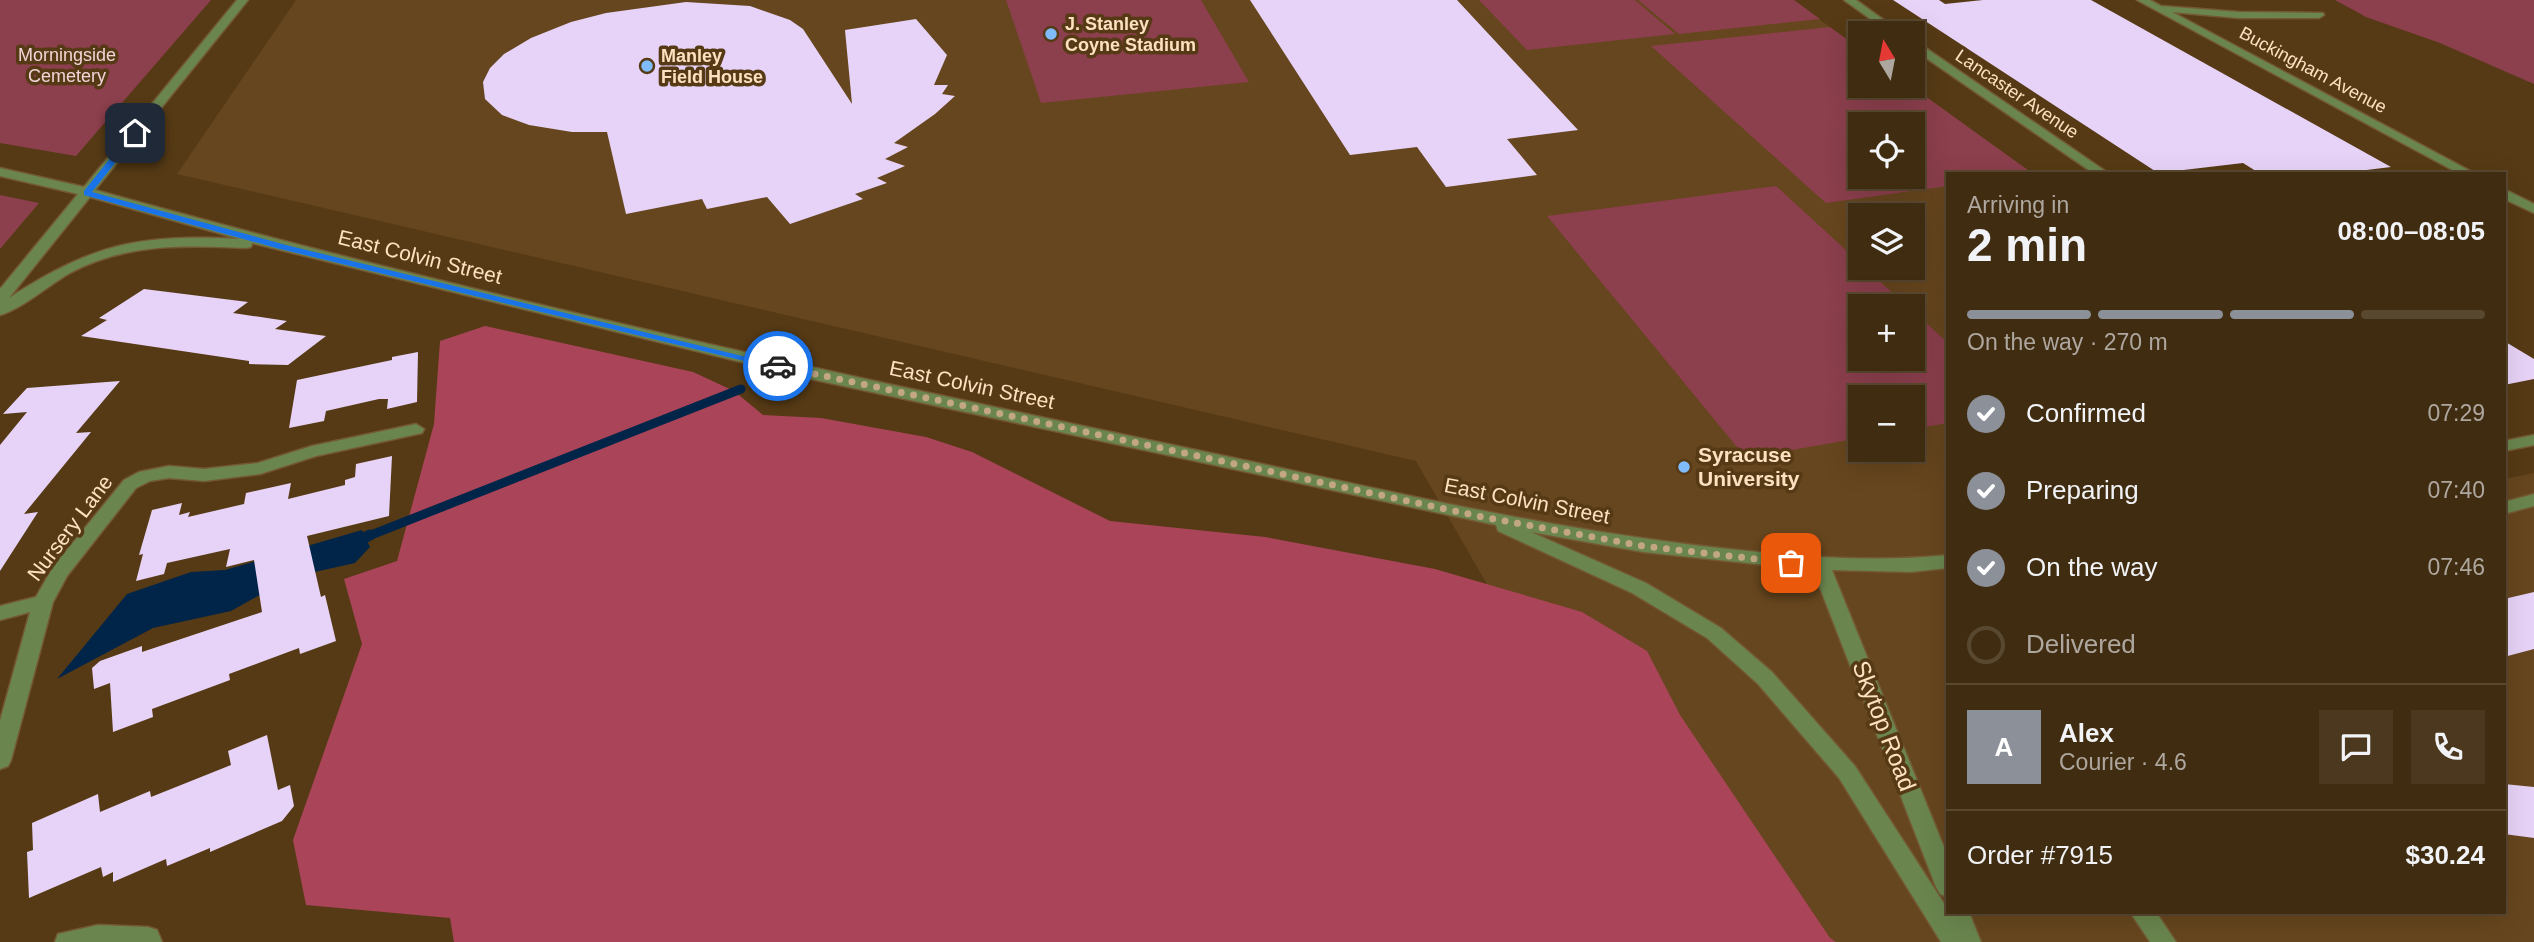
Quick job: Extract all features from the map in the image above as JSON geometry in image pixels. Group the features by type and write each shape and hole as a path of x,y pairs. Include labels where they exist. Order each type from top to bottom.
{"street":[{"path":"0,299 243,0"},
{"path":"1849,0 1880,21"},
{"name":"Buckingham Avenue","path":"2142,0 2465,172"},
{"path":"2154,7 2239,15 2319,15"},
{"name":"Lancaster Avenue","path":"1925,52 2100,172"},
{"name":"East Colvin Street","path":"0,172 283,247 811,374 1478,516 1643,546 1820,564 1911,565 1946,561"},
{"path":"2506,194 2534,209"},
{"path":"0,310 94,256 138,244 224,243 283,247"},
{"name":"Nursery Lane","path":"0,760 43,602 60,572 130,484 145,475 169,471 204,475 260,468 312,451 416,429"},
{"path":"2506,446 2534,440"},
{"path":"2506,507 2534,500"},
{"path":"1478,516 1640,588 1714,633 1765,678 1847,772 1955,942"},
{"name":"Skytop Road","path":"1820,564 1946,882"},
{"path":"0,613 43,602"},
{"path":"1958,914 1969,942"},
{"path":"2143,914 2164,942"},
{"path":"67,942 98,936 149,940"}],"shaded area":[{"name":"Syracuse University","path":"296,0 1793,0 1848,40 1848,98 1925,96 2031,172 1946,172 1946,914 2506,914 2506,479 2534,473 2534,942 1693,942 1416,461 177,174"},
{"path":"485,326 693,372 734,391 763,415 821,418 926,437 972,452 1110,521 1265,537 1435,569 1582,612 1647,651 1680,715 1830,938 1836,942 454,942 450,918 306,905 293,840 362,644 344,579 397,561 434,424 440,341"}],"green space":[{"name":"Morningside Cemetery","path":"0,0 211,0 76,156 0,143"},
{"path":"1006,0 1201,0 1249,82 1041,103"},
{"path":"1479,0 1635,0 1675,34 1527,50"},
{"path":"1638,0 1794,0 1820,19 1679,34"},
{"path":"2335,0 2534,0 2534,84 2440,43 2366,17"},
{"path":"1830,27 1848,40 1848,98 1925,96 2031,172 1946,172 1946,186 1826,203 1651,46"},
{"path":"1776,186 1848,252 1848,280 1878,280 1894,294 1848,294 1848,371 1925,371 1925,322 1946,341 1946,423 1925,427 1925,385 1848,385 1848,440 1746,458 1547,216"},
{"path":"0,195 39,203 0,249"}],"water":[{"path":"362,530 370,547 355,563 292,577 231,611 153,628 57,679 127,594 191,572 225,570"}],"building":[{"path":"1250,0 1457,0 1578,130 1507,139 1537,175 1446,187 1417,147 1350,155"},
{"path":"1893,0 1939,0 1945,4 1983,0 2091,0 2391,167 2350,172 2257,172 2243,163 2156,172"},
{"path":"686,2 750,6 790,20 803,29 852,104 845,30 916,19 947,55 934,85 948,85 942,94 955,96 894,143 908,147 885,159 905,166 877,178 887,183 855,194 863,199 790,224 767,197 707,209 702,199 626,214 607,132 572,132 529,125 502,115 485,99 483,82 490,68 504,54 531,38 571,22 606,13"},
{"path":"144,289 248,302 233,313 287,321 275,329 326,336 288,365 249,364 249,361 81,336 107,320 99,318"},
{"path":"2506,342 2534,359 2534,379 2506,385"},
{"path":"418,352 417,402 387,409 388,399 379,399 326,411 324,421 289,428 297,380"},
{"path":"120,381 76,433 91,432 24,514 38,512 0,571 0,445 27,412 3,414 27,388"},
{"path":"392,456 389,516 307,536 321,597 325,595 336,641 300,654 299,648 229,674 230,680 152,709 153,717 113,732 110,683 94,689 92,668 100,661 142,646 142,652 262,612 254,560 226,567 230,549 167,563 164,574 136,581 143,554 139,555 152,510 182,503 179,515 190,512 188,517 244,504 246,493 291,483 288,499 345,485 345,480 355,477 356,464"},
{"path":"2534,592 2534,649 2506,656 2506,599"},
{"path":"267,735 278,790 290,785 294,806 282,821 210,852 210,848 167,866 166,859 113,882 113,872 103,877 101,867 29,898 27,852 33,850 32,823 98,794 100,812 150,791 151,797 231,765 228,751"},
{"path":"2506,784 2534,787 2534,838 2506,834"}],"waterway":[{"path":"370,535 366,537 741,389"}],"way so far":[{"path":"778,366 1478,516 1643,546 1791,563"}],"place":[{"name":"J. Stanley Coyne Stadium","path":"1051,34"},
{"name":"Manley Field House","path":"647,66"},
{"name":"Syracuse University","path":"1684,467"}],"route":[{"path":"135,133 87,193 283,247 778,366"}]}
